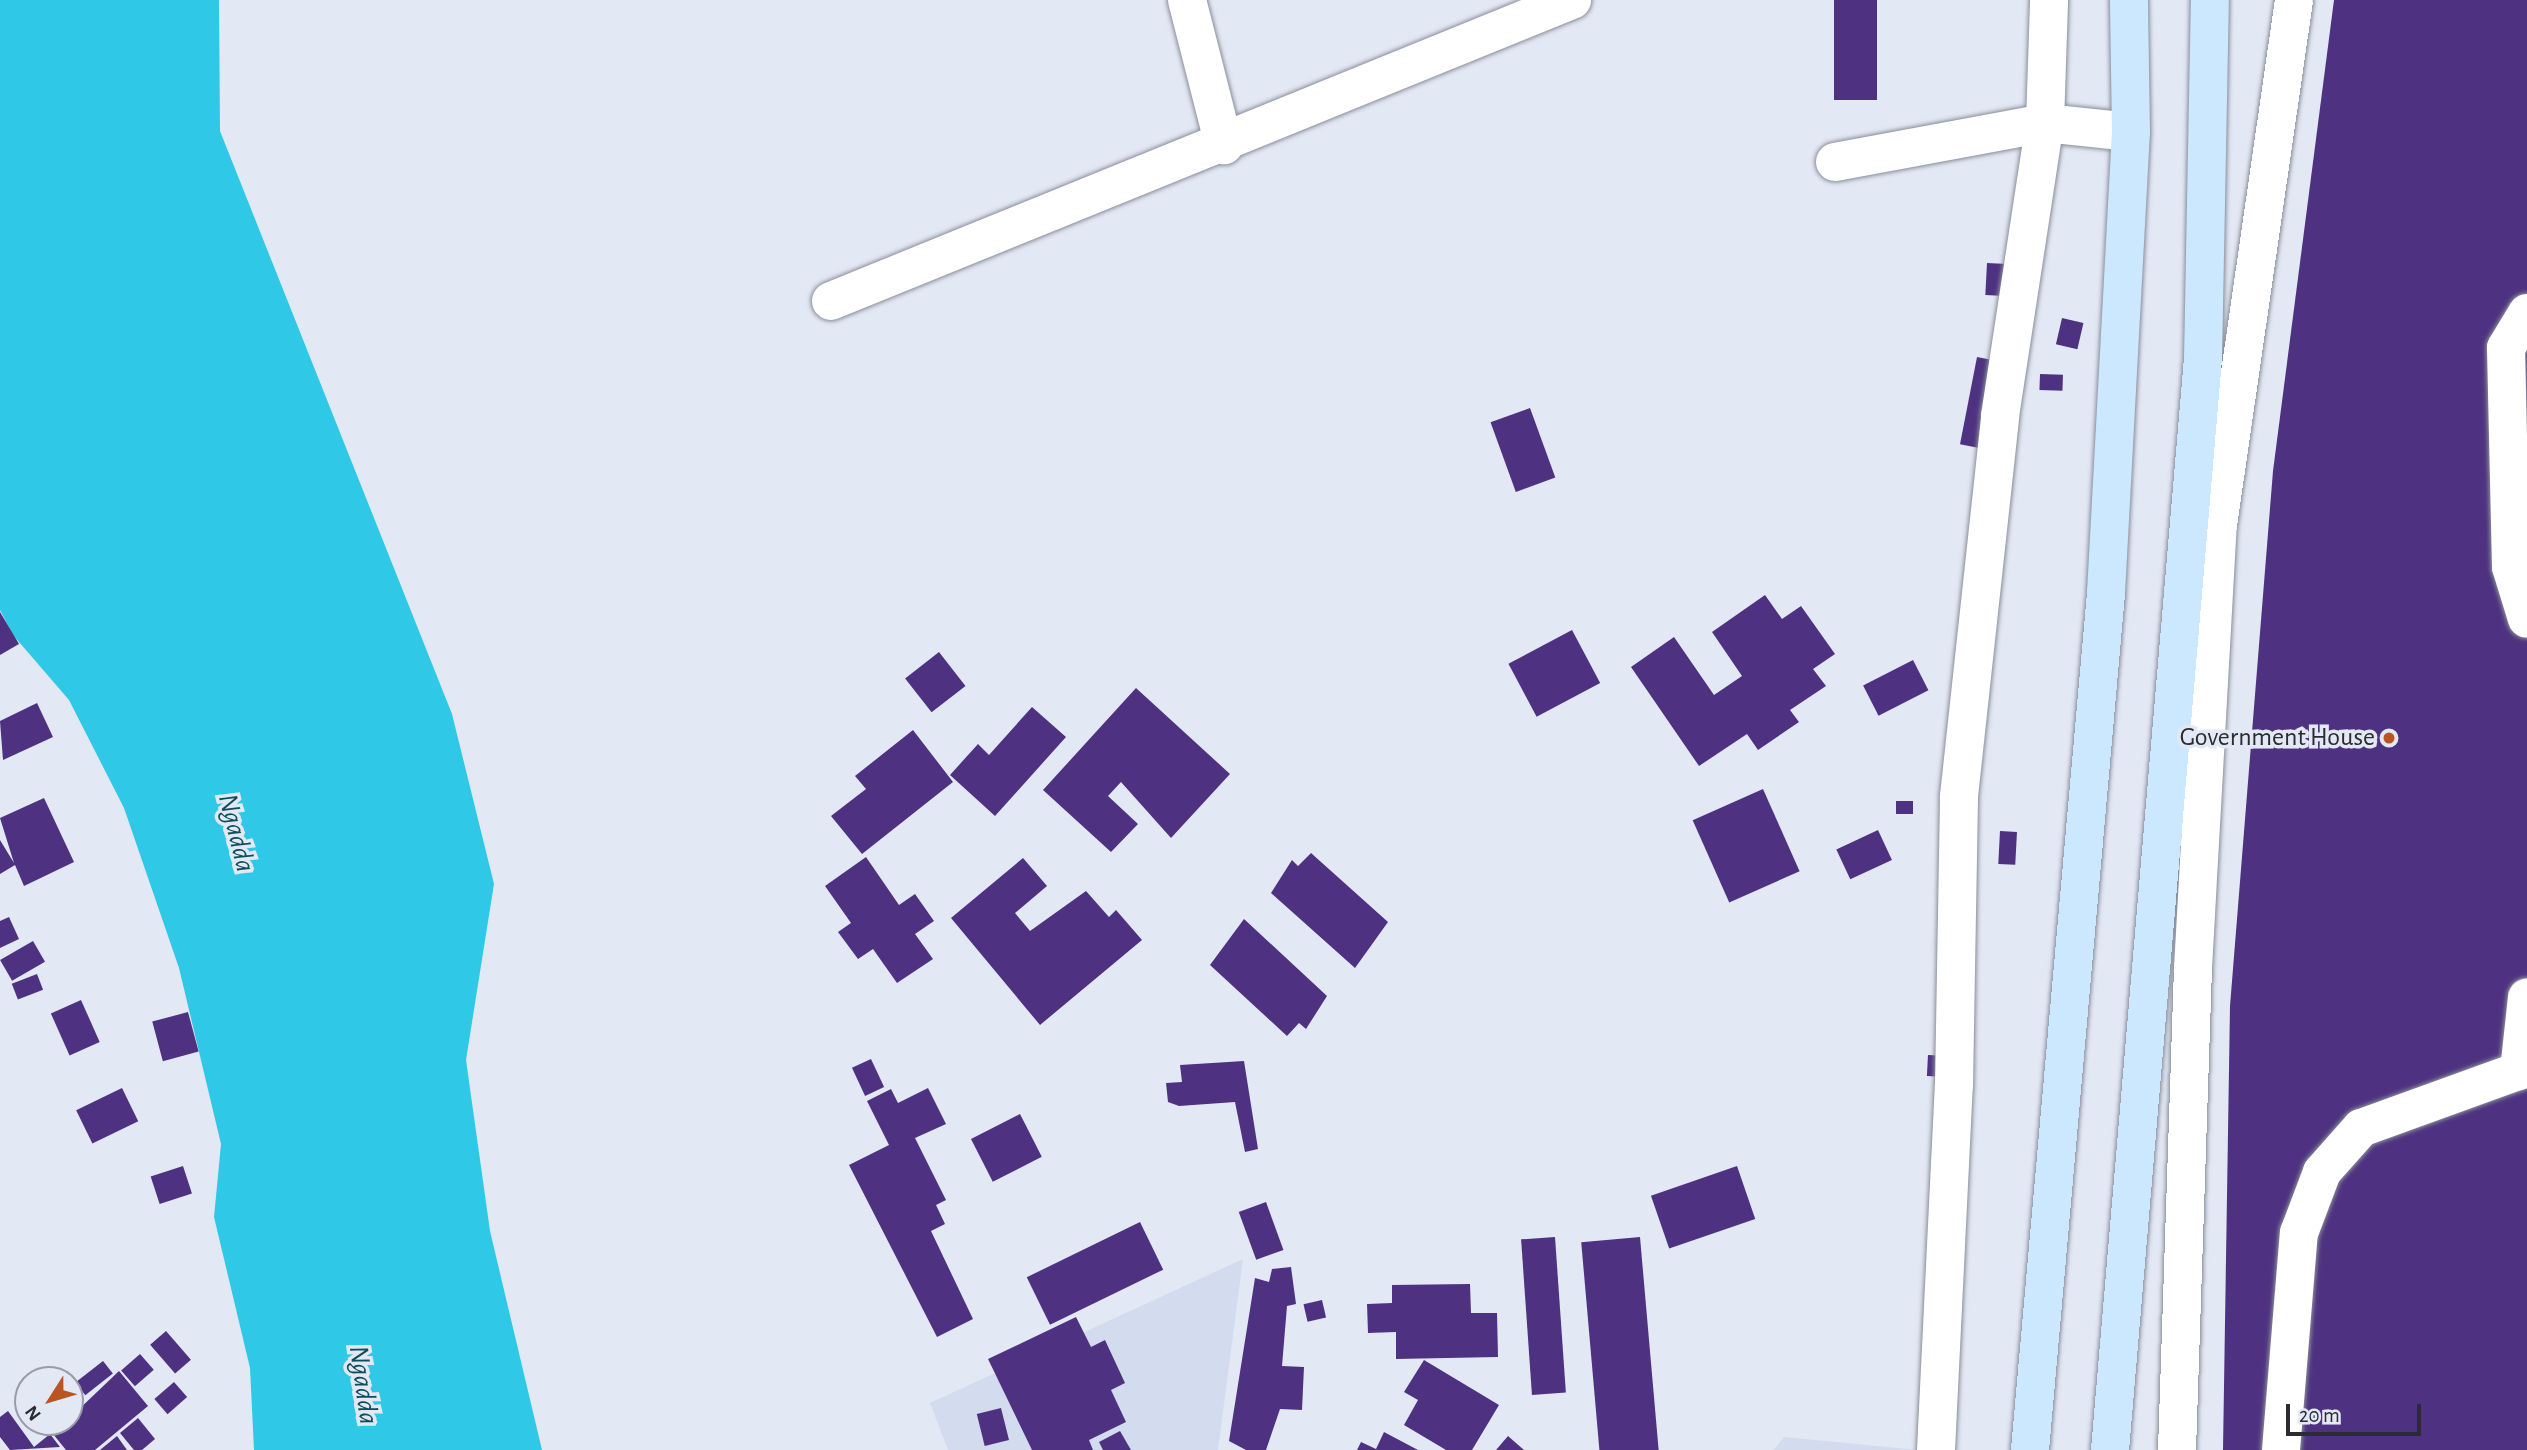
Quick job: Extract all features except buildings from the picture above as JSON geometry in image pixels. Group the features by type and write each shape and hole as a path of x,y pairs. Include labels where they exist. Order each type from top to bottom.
{"main road":[{"path":"2030,1450 2106,593 2131,132 2129,0"},
{"path":"2110,1450 2203,359 2210,0"}],"street":[{"path":"1188,0 1224,145"},
{"path":"831,300 1224,145 1572,0"},
{"path":"1936,1450 1954,1086 1959,796 2000,416 2045,123 2049,0"},
{"path":"2177,1450 2193,968 2218,525 2294,0"},
{"path":"1835,162 2045,123 2131,132"},
{"path":"2527,313 2506,348 2511,567 2527,619"},
{"path":"2281,1450 2299,1233 2322,1172 2361,1128 2523,1069 2527,997"}],"shaded area":[{"path":"1243,1259 1218,1450 948,1450 930,1403"},
{"path":"1784,1437 1918,1450 1774,1450"}],"water":[{"name":"Ngadda","path":"0,0 219,0 220,131 452,714 494,884 466,1060 490,1231 542,1450 254,1450 250,1368 214,1217 221,1144 179,968 124,808 69,700 13,635 0,610"}],"place":[{"name":"Government House","path":"2389,738"}]}
